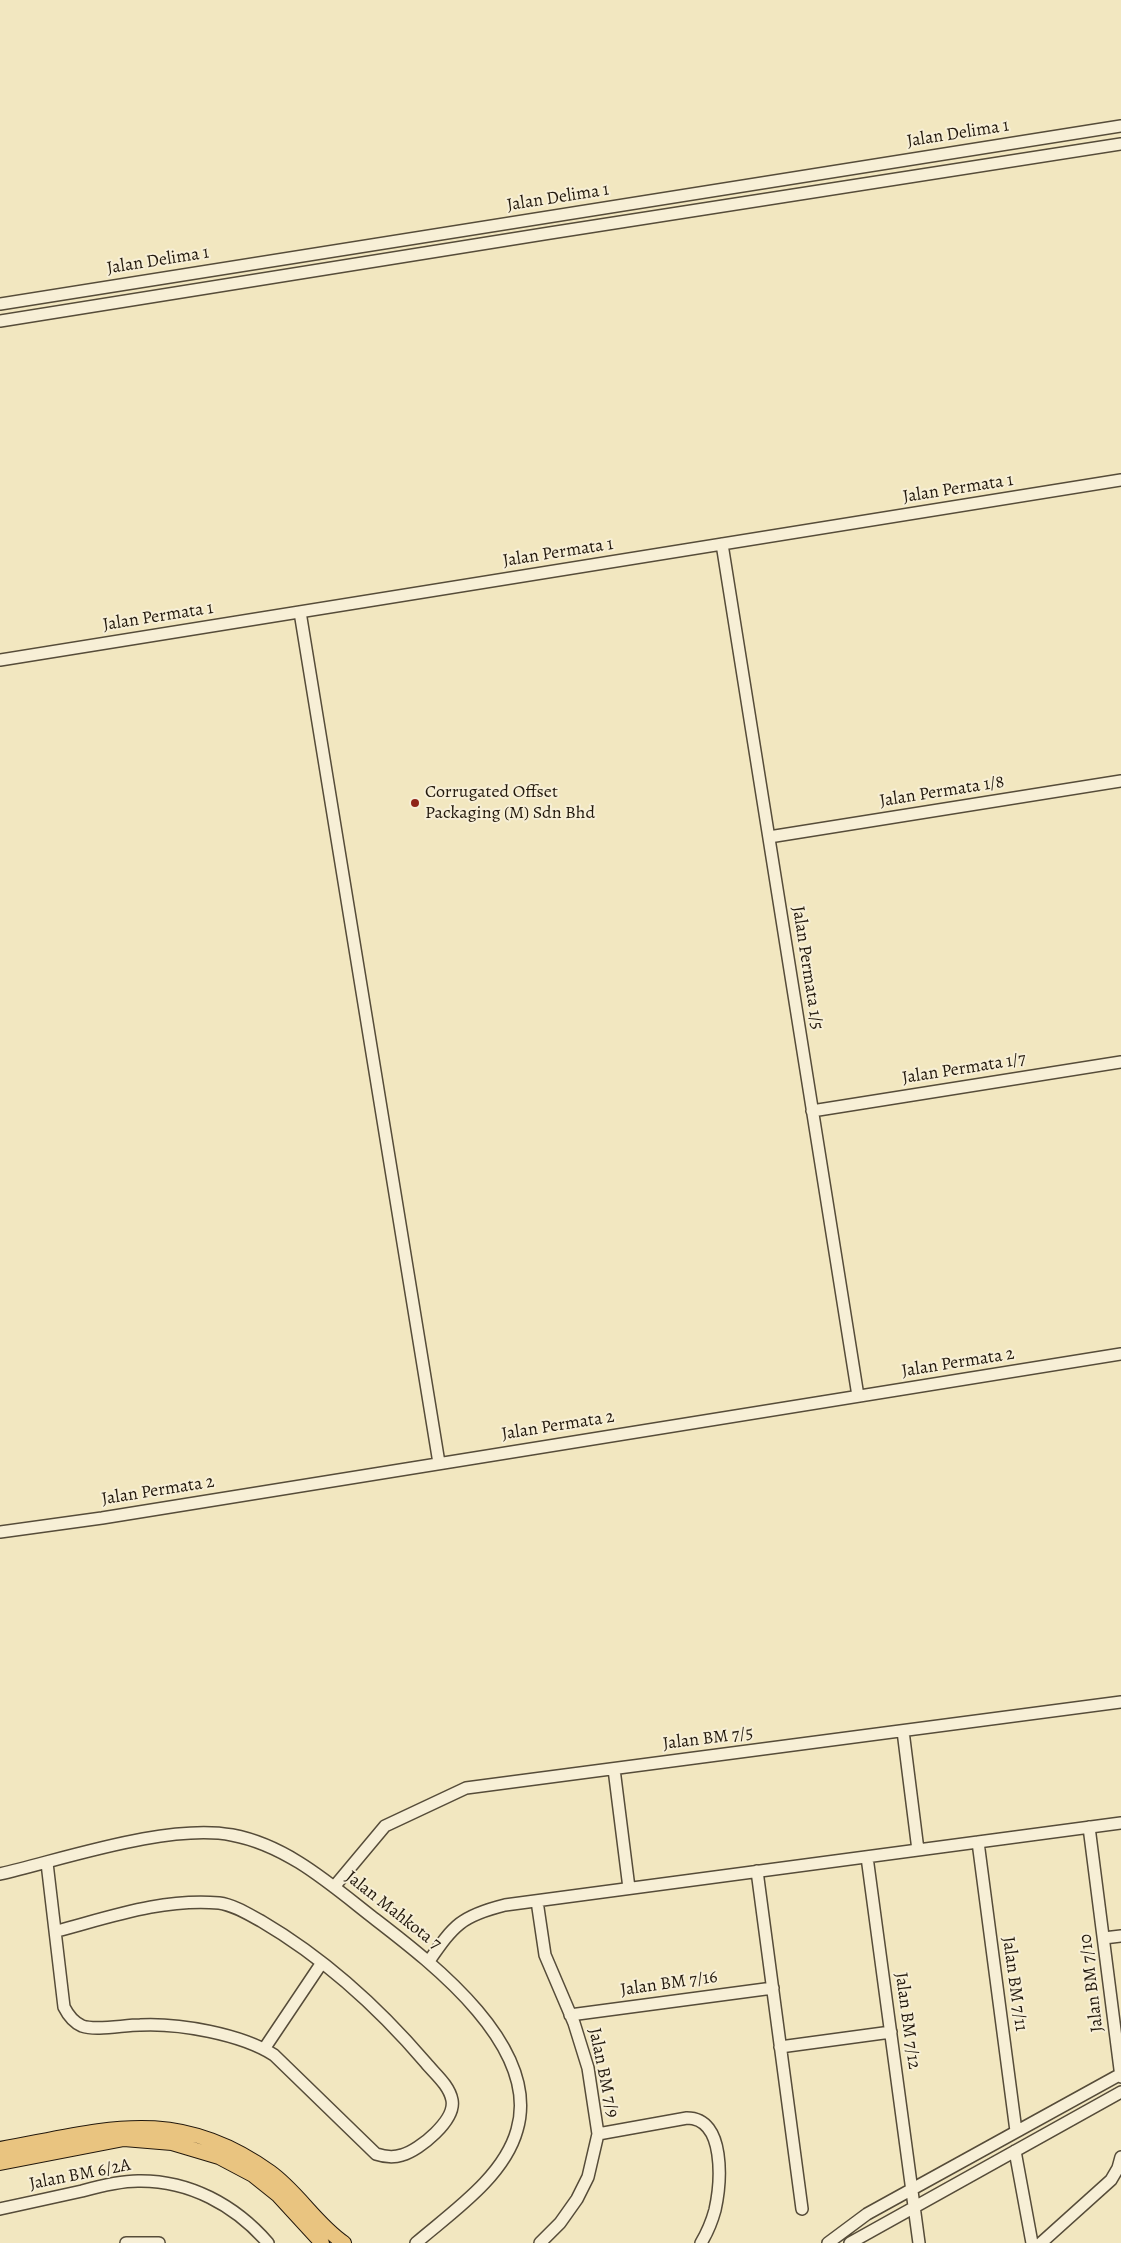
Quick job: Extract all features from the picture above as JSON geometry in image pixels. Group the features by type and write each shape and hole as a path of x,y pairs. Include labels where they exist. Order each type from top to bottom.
{"main road":[{"path":"0,2149 122,2128 149,2127 175,2130 200,2136 239,2153 271,2173 288,2187 331,2234 344,2243"},
{"path":"0,2162 124,2139 145,2139 180,2145 220,2157 253,2175 278,2195 322,2243"}],"street":[{"name":"Jalan Delima 1","path":"0,304 1121,126"},
{"name":"Jalan Delima 1","path":"0,321 569,229 1121,144"},
{"name":"Jalan Permata 1","path":"0,660 1121,480"},
{"name":"Jalan Permata 1/5","path":"722,544 858,1396"},
{"path":"300,612 439,1463"},
{"name":"Jalan Permata 1/8","path":"769,837 1121,782"},
{"name":"Jalan Permata 1/7","path":"812,1110 1121,1062"},
{"name":"Jalan Permata 2","path":"0,1532 102,1518 1121,1354"},
{"name":"Jalan BM 7/5","path":"334,1887 384,1826 466,1788 1121,1702"},
{"path":"902,1732 918,1850"},
{"path":"614,1769 629,1888"},
{"path":"429,1961 450,1930 466,1918 504,1905 1121,1823"},
{"name":"Jalan BM 7/10","path":"1090,1827 1121,2075"},
{"name":"Jalan Mahkota 7","path":"0,1874 106,1848 165,1837 203,1834 231,1835 256,1841 288,1854 334,1887 429,1961 485,2018 513,2069 520,2093 520,2114 517,2130 504,2161 487,2180 416,2243"},
{"name":"Jalan BM 7/11","path":"978,1842 1016,2131"},
{"name":"Jalan BM 7/12","path":"868,1857 918,2243"},
{"path":"47,1863 57,1932 64,2006 67,2013 76,2023 88,2027 143,2024 200,2029 264,2049 274,2055 376,2154 394,2157 413,2150 448,2119 452,2106 446,2087 400,2032 350,1985 280,1932 238,1909 222,1904 157,1905 57,1932"},
{"path":"757,1871 802,2209"},
{"name":"Jalan BM 7/9","path":"536,1901 545,1955 579,2036 588,2068 598,2134 588,2178 577,2199 560,2223 540,2243"},
{"path":"1104,1938 1121,1936"},
{"path":"264,2049 321,1964"},
{"name":"Jalan BM 7/16","path":"570,2015 773,1988"},
{"path":"780,2047 891,2032"},
{"path":"828,2243 868,2214 1121,2075"},
{"path":"850,2243 1121,2092"},
{"path":"598,2134 687,2118 696,2118 705,2123 715,2141 719,2157 715,2211 701,2243"},
{"path":"1015,2151 1032,2243"},
{"path":"1040,2243 1111,2180 1121,2158"},
{"name":"Jalan BM 6/2A","path":"0,2209 112,2184 138,2181 167,2184 199,2192 238,2212 268,2243"},
{"path":"126,2243 159,2243"}],"place":[{"name":"Corrugated Offset Packaging (M) Sdn Bhd","path":"415,803"}]}
